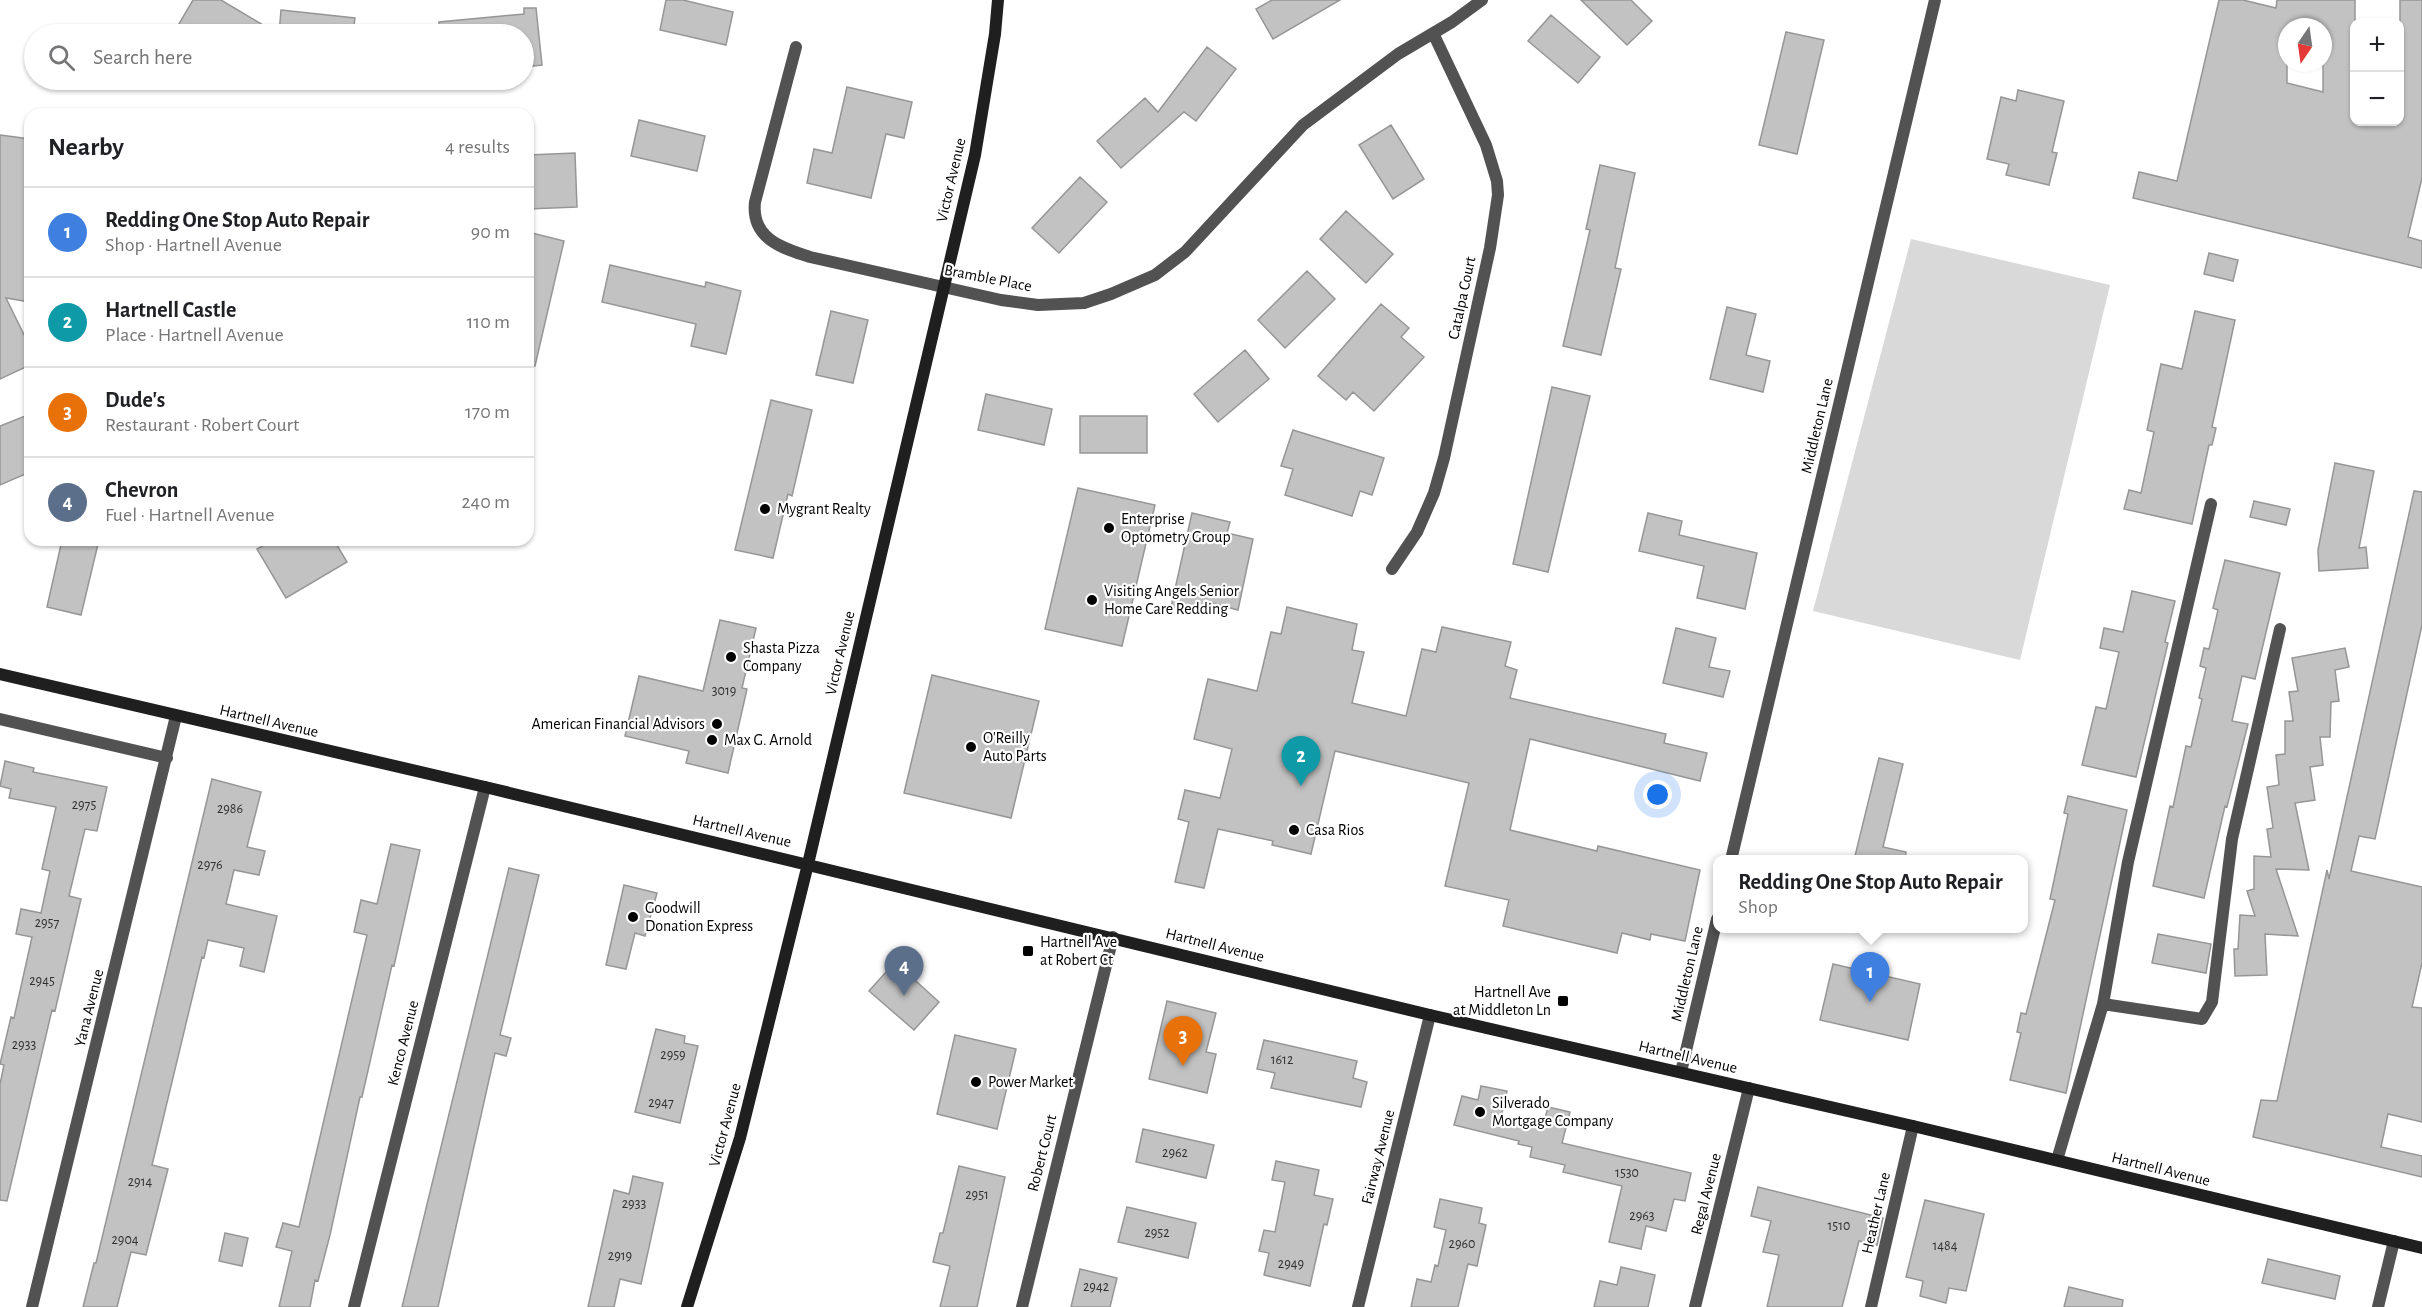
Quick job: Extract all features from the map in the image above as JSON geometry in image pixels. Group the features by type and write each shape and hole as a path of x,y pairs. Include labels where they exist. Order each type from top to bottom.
{"main road":[{"name":"Victor Avenue","path":"687,1307 740,1137 808,864 942,286 975,155 995,34 998,0"},
{"name":"Hartnell Avenue","path":"0,674 808,864 1430,1015 1913,1126 2422,1248"}],"street":[{"name":"Bramble Place","path":"796,47 755,202 755,222 771,241 790,251 1001,300 1038,305 1084,303 1155,275 1185,252 1303,125 1361,80 1482,0"},
{"name":"Middleton Lane","path":"1732,855 1935,0"},
{"name":"Catalpa Court","path":"1392,569 1417,532 1434,493 1444,458 1497,212 1497,181 1486,145 1433,33"},
{"path":"2056,1161 2103,1004 2128,862 2211,504"},
{"path":"2103,1004 2202,1019 2212,1002 2232,839 2280,630"},
{"name":"Yana Avenue","path":"32,1307 176,716"},
{"path":"0,719 167,758"},
{"name":"Kenco Avenue","path":"354,1307 485,787"},
{"name":"Middleton Lane","path":"1681,1072 1714,933"},
{"name":"Robert Court","path":"1022,1307 1113,938"},
{"name":"Fairway Avenue","path":"1358,1307 1430,1015"},
{"name":"Regal Avenue","path":"1695,1307 1749,1088"},
{"name":"Heather Lane","path":"1871,1307 1913,1126"},
{"path":"2378,1307 2394,1241"}],"shaded area":[{"path":"1911,239 2110,285 2020,660 1813,611"}],"building":[{"path":"193,0 221,0 261,24 179,24"},
{"path":"666,0 683,0 733,12 726,45 660,30"},
{"path":"1272,0 1340,0 1273,39 1256,9"},
{"path":"1581,0 1631,0 1652,21 1627,45"},
{"path":"2219,0 2243,0 2276,8 2277,0 2355,0 2355,18 2350,18 2350,126 2404,126 2404,18 2400,18 2400,0 2422,0 2422,178 2408,237 2422,241 2422,268 2133,198 2139,172 2177,181"},
{"path":"524,8 536,8 542,65 534,66 534,24 439,24 439,22 524,14"},
{"path":"281,10 355,18 354,24 280,24"},
{"path":"1551,15 1600,57 1578,83 1528,41"},
{"path":"1786,32 1824,40 1797,154 1759,145"},
{"path":"1207,47 1236,69 1196,121 1184,112 1121,168 1097,141 1145,98 1158,112"},
{"path":"847,87 912,102 904,138 886,134 871,198 807,183 814,149 832,153"},
{"path":"2018,90 2064,101 2052,152 2057,153 2049,185 2006,175 2009,164 1987,159 2001,97 2016,101"},
{"path":"639,120 705,136 697,171 631,156"},
{"path":"1391,125 1424,179 1393,199 1359,145"},
{"path":"0,135 24,138 24,301 6,298 24,335 24,368 0,379"},
{"path":"575,153 577,207 534,209 534,155"},
{"path":"1600,165 1635,173 1615,268 1621,269 1601,355 1563,346 1590,230 1586,229"},
{"path":"1080,177 1107,202 1059,253 1032,228"},
{"path":"1346,211 1393,254 1366,283 1320,239"},
{"path":"534,234 564,241 534,366"},
{"path":"2209,253 2238,260 2233,281 2204,274"},
{"path":"610,265 705,287 706,282 741,291 726,354 691,346 696,324 602,302"},
{"path":"1307,271 1335,299 1285,348 1258,320"},
{"path":"1381,304 1409,328 1401,337 1424,357 1374,411 1353,392 1346,400 1318,376"},
{"path":"1727,307 1756,314 1746,355 1770,361 1763,392 1710,379"},
{"path":"831,311 868,320 853,383 816,375"},
{"path":"2195,311 2235,320 2212,427 2216,428 2212,445 2209,445 2192,524 2124,509 2129,490 2141,493 2154,432 2147,430 2161,364 2182,369"},
{"path":"1245,350 1269,379 1218,422 1194,394"},
{"path":"1552,387 1590,396 1548,572 1513,564"},
{"path":"986,394 1052,409 1044,445 978,430"},
{"path":"771,400 812,410 792,496 788,494 773,558 735,550"},
{"path":"24,416 24,475 0,485 0,426"},
{"path":"1080,416 1147,416 1147,453 1080,453"},
{"path":"1293,430 1384,458 1372,495 1360,491 1352,516 1285,495 1293,469 1281,466"},
{"path":"2335,463 2374,471 2359,548 2366,547 2368,568 2319,571 2318,550"},
{"path":"1078,488 1155,505 1122,646 1045,629"},
{"path":"2414,491 2422,492 2422,625 2375,839 2359,836 2351,871 2422,887 2422,963 2412,1007 2422,1008 2422,1122 2388,1114 2381,1147 2422,1156 2422,1177 2253,1137 2261,1100 2277,1101 2327,870 2329,879"},
{"path":"2254,501 2290,509 2286,525 2250,517"},
{"path":"1192,513 1230,522 1227,533 1253,539 1238,610 1212,603 1209,615 1171,607"},
{"path":"1648,513 1682,521 1679,535 1757,553 1745,609 1697,598 1704,566 1639,551"},
{"path":"61,546 98,546 81,615 47,607"},
{"path":"262,546 338,546 347,562 286,598 257,549"},
{"path":"2225,560 2280,573 2255,679 2242,676 2232,721 2248,724 2227,807 2225,806 2204,898 2153,886 2170,806 2173,807 2186,746 2191,747 2202,699 2199,698 2206,668 2200,666 2204,648 2209,649 2218,610 2213,608"},
{"path":"2132,591 2175,601 2165,642 2168,643 2136,777 2082,765 2096,707 2106,709 2119,652 2100,648 2104,628 2123,632"},
{"path":"1287,607 1357,624 1352,650 1364,652 1352,703 1406,716 1422,649 1436,652 1442,627 1511,642 1505,666 1517,670 1510,698 1666,734 1664,743 1707,753 1700,781 1530,739 1510,830 1597,851 1598,846 1700,870 1685,941 1651,934 1650,940 1622,933 1617,953 1503,926 1509,900 1445,886 1469,783 1335,751 1311,854 1272,845 1273,841 1218,829 1204,888 1175,882 1189,822 1178,819 1185,790 1220,798 1232,749 1194,739 1208,679 1257,691 1271,632 1281,634"},
{"path":"720,620 756,628 742,688 747,689 728,773 686,763 689,751 625,736 639,676 703,691"},
{"path":"1676,628 1716,638 1709,667 1730,671 1723,697 1663,683"},
{"path":"2345,648 2349,667 2335,670 2339,701 2331,702 2330,737 2320,737 2323,765 2310,767 2315,800 2295,803 2309,870 2276,869 2298,936 2265,934 2267,975 2235,976 2234,949 2238,949 2240,915 2255,916 2247,891 2254,889 2254,856 2271,857 2267,829 2273,828 2267,787 2279,785 2276,755 2285,754 2285,721 2293,721 2289,692 2298,691 2292,658"},
{"name":"O'Reilly Auto Parts","path":"932,675 1039,701 1011,818 904,793"},
{"path":"1879,758 1903,764 1883,847 1906,852 1906,855 1855,855"},
{"path":"5,761 34,768 33,772 107,787 97,831 85,829 69,896 81,899 7,1201 0,1200 0,1084 4,1065 0,1064 11,1017 14,1018 32,937 16,934 21,909 41,913 50,871 42,869 56,807 9,798 11,789 0,786"},
{"path":"212,779 261,792 247,847 265,851 259,875 234,870 226,904 277,916 264,972 240,966 244,948 208,940 152,1165 168,1169 146,1255 131,1252 117,1307 83,1307 94,1263 96,1263"},
{"path":"2068,796 2127,810 2066,1093 2010,1080 2021,1033 2017,1032 2021,1013 2026,1014 2055,900 2050,899 2068,814 2064,813"},
{"path":"391,844 420,850 394,966 392,965 362,1097 360,1097 330,1235 318,1281 315,1280 310,1307 279,1307 292,1251 276,1247 283,1223 299,1227 367,935 354,932 361,900 377,904"},
{"path":"509,868 539,875 500,1035 511,1038 506,1056 495,1053 438,1307 402,1307"},
{"name":"Goodwill Donation Express","path":"624,885 657,893 645,936 635,933 626,969 606,965"},
{"path":"2158,934 2211,944 2206,973 2152,963"},
{"path":"895,962 939,1002 914,1030 869,991"},
{"path":"1833,964 1920,984 1908,1040 1820,1020"},
{"path":"1167,1001 1216,1013 1206,1052 1216,1054 1207,1093 1149,1079"},
{"path":"656,1029 685,1036 684,1043 698,1046 680,1123 635,1112"},
{"name":"Power Market","path":"955,1035 1016,1049 997,1129 937,1114"},
{"path":"1264,1040 1357,1061 1353,1078 1367,1082 1361,1107 1271,1088 1275,1073 1257,1069"},
{"path":"1481,1086 1507,1091 1501,1117 1543,1126 1548,1107 1570,1112 1562,1143 1691,1173 1685,1201 1674,1199 1666,1231 1646,1226 1641,1249 1609,1242 1622,1186 1563,1172 1565,1165 1530,1157 1532,1147 1518,1144 1519,1141 1454,1125 1462,1096 1478,1100"},
{"path":"1143,1129 1214,1145 1206,1178 1136,1162"},
{"path":"1276,1161 1319,1170 1314,1195 1333,1199 1327,1225 1324,1224 1310,1286 1264,1275 1269,1253 1259,1251 1264,1230 1275,1232 1285,1182 1272,1180"},
{"path":"959,1166 1005,1177 977,1307 940,1307 950,1266 933,1262 940,1233 943,1233"},
{"path":"633,1176 663,1183 641,1284 620,1279 614,1307 588,1307 614,1190 629,1194"},
{"path":"1758,1187 1883,1218 1877,1245 1859,1241 1842,1307 1767,1307 1779,1255 1763,1252 1771,1221 1751,1216"},
{"path":"1440,1199 1482,1208 1479,1223 1486,1225 1477,1266 1468,1264 1458,1307 1411,1307 1417,1279 1431,1282 1435,1265 1438,1266 1446,1230 1434,1227"},
{"path":"1925,1200 1984,1214 1966,1291 1949,1288 1946,1303 1920,1296 1923,1281 1906,1277"},
{"path":"1127,1207 1196,1223 1188,1258 1118,1242"},
{"path":"225,1233 248,1238 242,1266 219,1261"},
{"path":"2268,1259 2340,1276 2335,1299 2262,1283"},
{"path":"1621,1267 1655,1275 1648,1307 1594,1307 1600,1281 1617,1285"},
{"path":"1080,1269 1117,1278 1110,1307 1071,1307"},
{"path":"2069,1287 2123,1300 2122,1307 2064,1307"}],"place":[{"name":"Mygrant Realty","path":"765,509"},
{"name":"Enterprise Optometry Group","path":"1109,528"},
{"name":"Visiting Angels Senior Home Care Redding","path":"1092,600"},
{"name":"Shasta Pizza Company","path":"731,657"},
{"name":"American Financial Advisors","path":"717,724"},
{"name":"Max G. Arnold","path":"712,740"},
{"name":"O'Reilly Auto Parts","path":"971,747"},
{"name":"Hartnell Castle","path":"1301,786"},
{"name":"Casa Rios","path":"1294,830"},
{"name":"Goodwill Donation Express","path":"633,917"},
{"name":"Hartnell Ave at Robert Ct","path":"1028,951"},
{"name":"Chevron","path":"904,996"},
{"name":"Hartnell Ave at Middleton Ln","path":"1563,1001"},
{"name":"Redding One Stop Auto Repair","path":"1870,1002"},
{"name":"Dude's","path":"1183,1066"},
{"name":"Power Market","path":"976,1082"},
{"name":"Silverado Mortgage Company","path":"1480,1112"}]}
